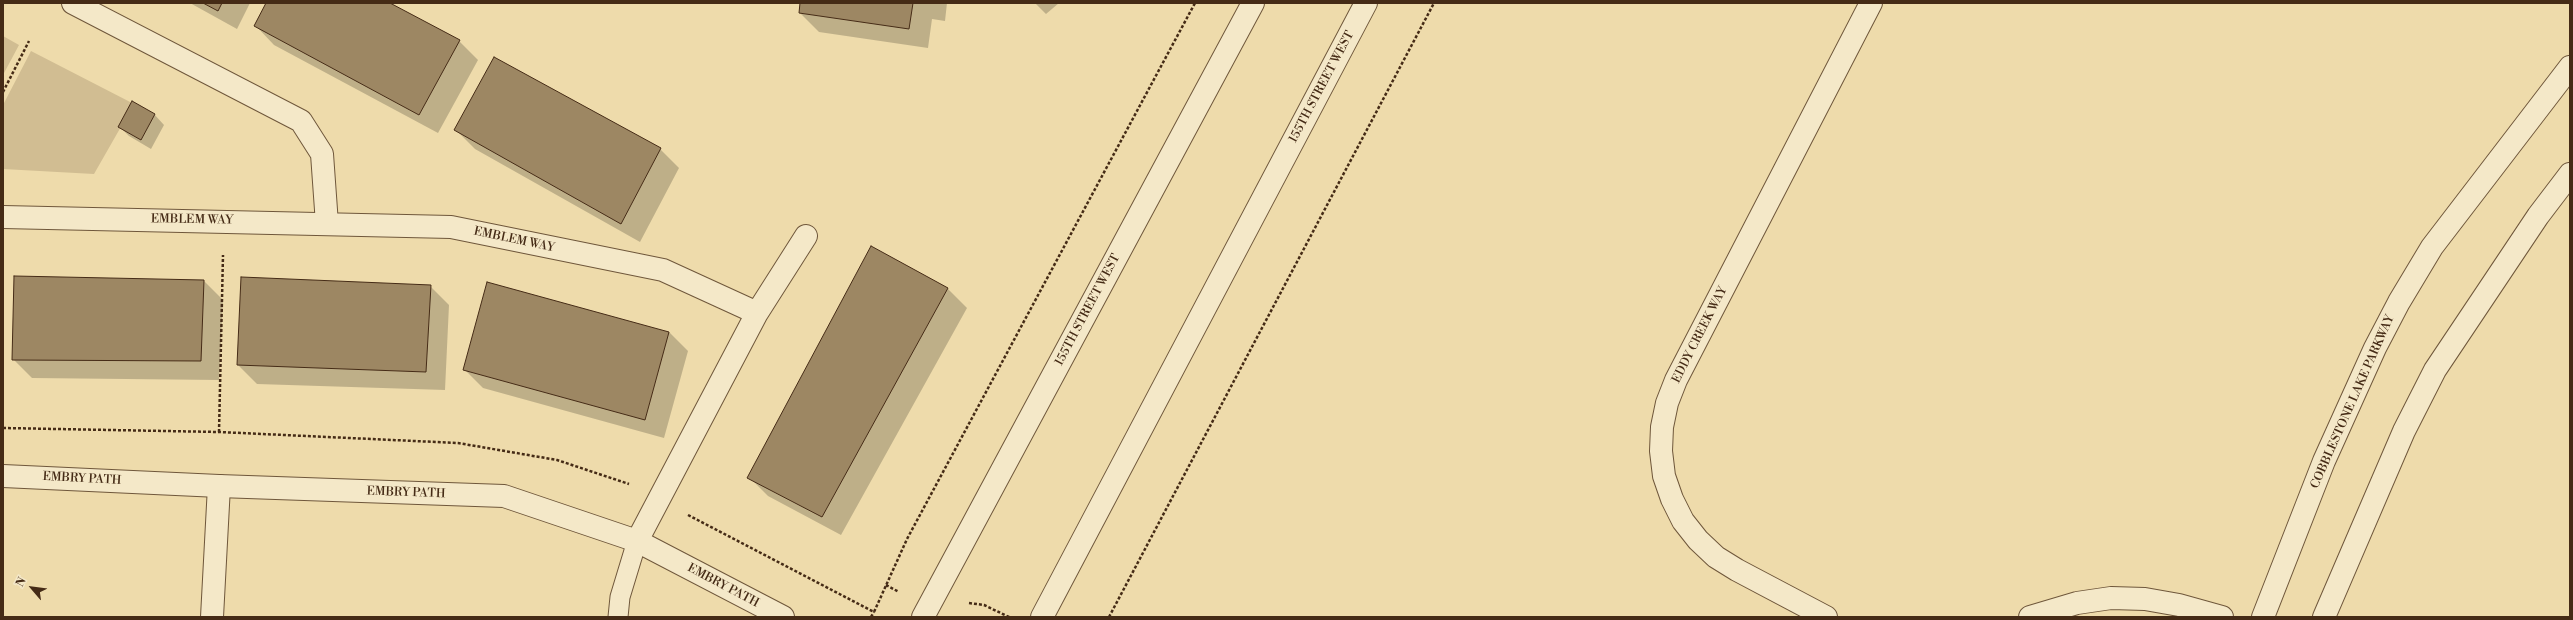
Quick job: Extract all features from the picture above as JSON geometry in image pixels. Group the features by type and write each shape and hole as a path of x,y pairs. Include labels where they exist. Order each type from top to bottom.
{"street":[{"path":"73,3 301,121 322,154 326,224"},
{"name":"155TH STREET WEST","path":"923,617 1253,3"},
{"name":"155TH STREET WEST","path":"1042,617 1366,3"},
{"name":"EDDY CREEK WAY","path":"1826,617 1736,570 1716,557 1698,540 1680,516 1664,476 1661,451 1662,427 1667,403 1676,380 1871,3"},
{"name":"COBBLESTONE LAKE PARKWAY","path":"2263,617 2324,460 2375,348 2399,302 2432,247 2570,66"},
{"path":"2324,617 2401,438 2435,370 2538,216 2570,174"},
{"name":"EMBLEM WAY","path":"3,217 451,227 663,270 757,313"},
{"path":"637,541 757,313 806,236"},
{"name":"EMBRY PATH","path":"3,476 219,486 504,496 637,541 783,617"},
{"path":"212,617 219,486"},
{"path":"2030,617 2077,602 2111,598 2145,599 2179,605 2222,617"}],"lane":[{"path":"618,617 620,597 637,541"}],"path":[{"path":"1109,617 1434,3"},
{"path":"3,92 29,41"},
{"path":"218,432 225,221"},
{"path":"871,617 874,612"}],"shaded area":[{"path":"3,36 19,45 3,75"},
{"path":"31,51 134,104 94,174 3,169 3,105"}],"building":[{"path":"203,3 222,3 218,11"},
{"path":"266,3 390,3 460,40 419,115 254,26"},
{"path":"800,3 913,3 909,29 799,13"},
{"path":"494,57 661,148 621,224 454,130"},
{"path":"132,101 155,114 141,140 118,127"},
{"path":"871,246 948,288 822,517 747,478"},
{"path":"14,276 204,280 201,361 12,360"},
{"path":"241,277 431,285 426,372 237,365"},
{"path":"487,282 669,332 645,420 463,370"}]}
